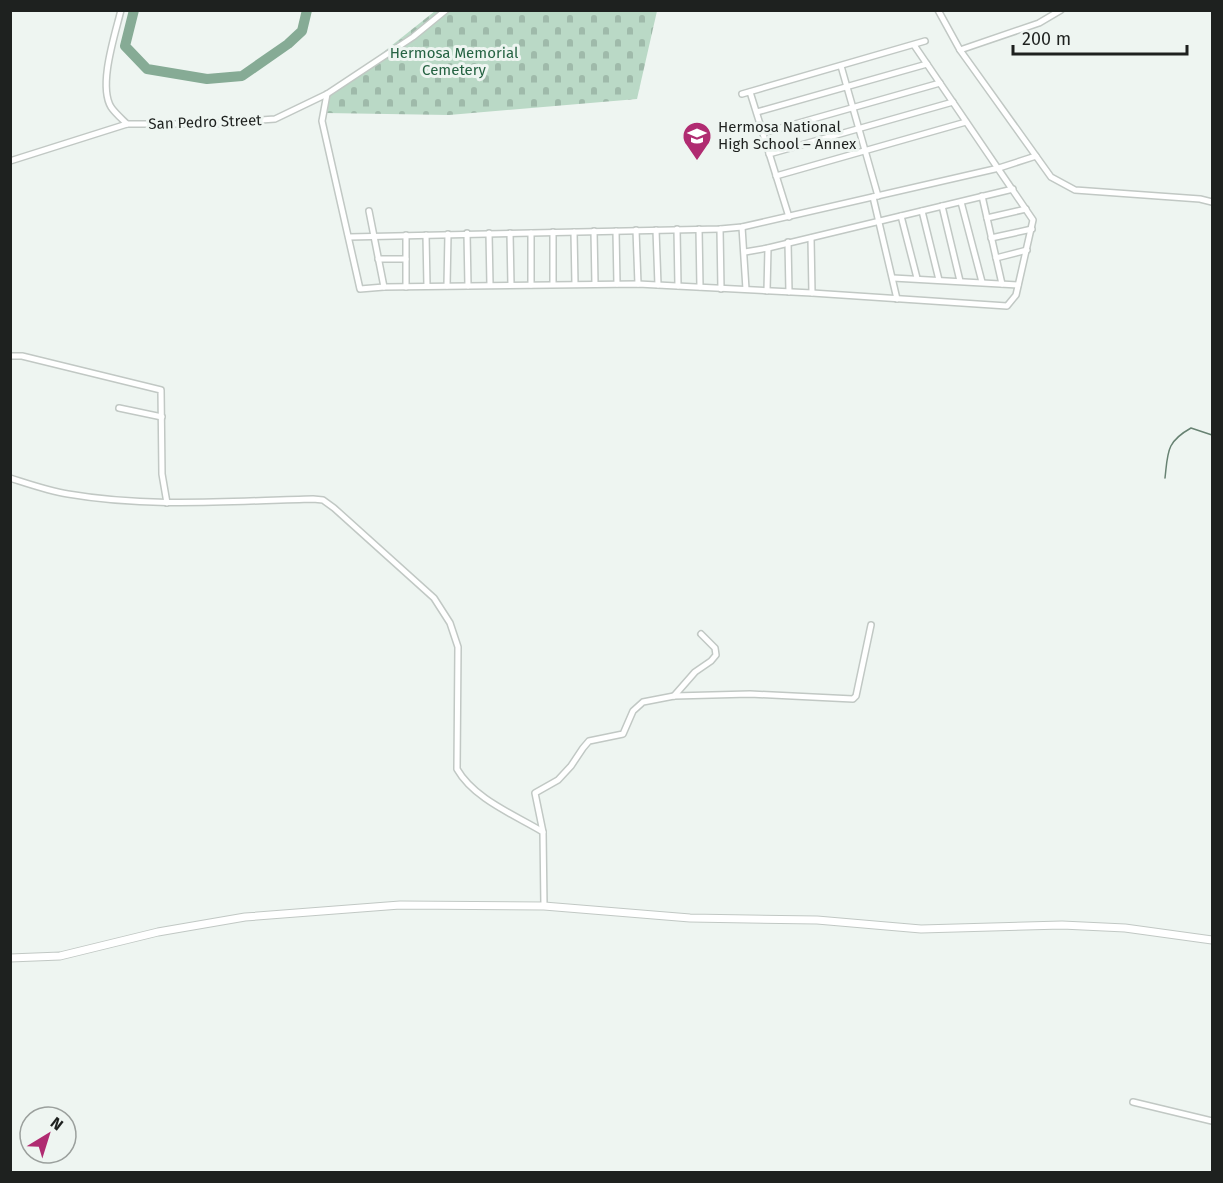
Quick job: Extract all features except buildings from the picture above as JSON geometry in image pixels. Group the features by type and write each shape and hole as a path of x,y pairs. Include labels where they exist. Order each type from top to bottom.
{"street":[{"path":"121,10 107,75 106,92 111,106 127,124"},
{"name":"San Pedro Street","path":"10,161 127,124 209,124 275,119 327,94 413,37 446,10"},
{"path":"938,10 960,50 1051,177 1075,190 1200,199 1212,202"},
{"path":"960,50 1039,23 1061,10"},
{"path":"742,94 925,41"},
{"path":"327,94 322,121 360,289 406,286 638,284 812,292 1007,306 1016,295 1033,220 914,45"},
{"path":"757,112 927,64"},
{"path":"841,66 865,150 897,299"},
{"path":"763,133 940,83"},
{"path":"750,92 789,217"},
{"path":"769,153 953,102"},
{"path":"776,176 966,122"},
{"path":"349,237 742,227 999,168 1036,156"},
{"path":"745,252 1013,189"},
{"path":"982,196 1002,284"},
{"path":"961,202 982,282"},
{"path":"942,206 960,281"},
{"path":"987,218 1026,208"},
{"path":"369,211 384,287"},
{"path":"922,211 939,280"},
{"path":"901,216 917,278"},
{"path":"742,227 746,289"},
{"path":"677,229 678,286"},
{"path":"699,229 700,287"},
{"path":"720,229 721,289"},
{"path":"991,238 1032,229"},
{"path":"636,230 638,284"},
{"path":"656,230 658,285"},
{"path":"594,231 595,284"},
{"path":"616,231 617,284"},
{"path":"552,232 553,284"},
{"path":"574,232 574,284"},
{"path":"467,233 468,286"},
{"path":"489,233 490,285"},
{"path":"510,233 511,285"},
{"path":"531,233 531,285"},
{"path":"447,286 448,234"},
{"path":"406,235 406,286"},
{"path":"426,235 427,286"},
{"path":"811,238 812,292"},
{"path":"788,242 789,292"},
{"path":"768,248 768,291"},
{"path":"996,258 1027,250"},
{"path":"378,259 406,259"},
{"path":"892,278 1018,285"},
{"path":"10,356 22,356 161,390 162,474 167,502"},
{"path":"120,408 162,417"},
{"path":"10,478 66,494 117,501 323,500 434,598 450,623 458,647 457,769 464,780 490,801 543,832"},
{"path":"544,906 543,832 535,793 558,780 572,766 590,741 623,734 633,711 643,702 674,696 750,694 853,699 856,696 871,625"},
{"path":"674,696 695,672 716,655 715,648 701,634"},
{"path":"10,958 60,956 158,932 245,917 400,905 544,906 690,918 816,920 921,929 1062,925 1114,927 1212,940"},
{"path":"1133,1102 1212,1121"}],"green space":[{"name":"Hermosa Memorial Cemetery","path":"435,11 657,11 637,99 449,115 325,113 327,97"}],"waterway":[{"path":"134,10 125,46 147,69 207,79 242,76 288,44 302,31 307,10"},
{"path":"1165,478 1168,454 1177,438 1191,428 1212,435"}],"place":[{"name":"Hermosa National High School – Annex","path":"697,162"}]}
